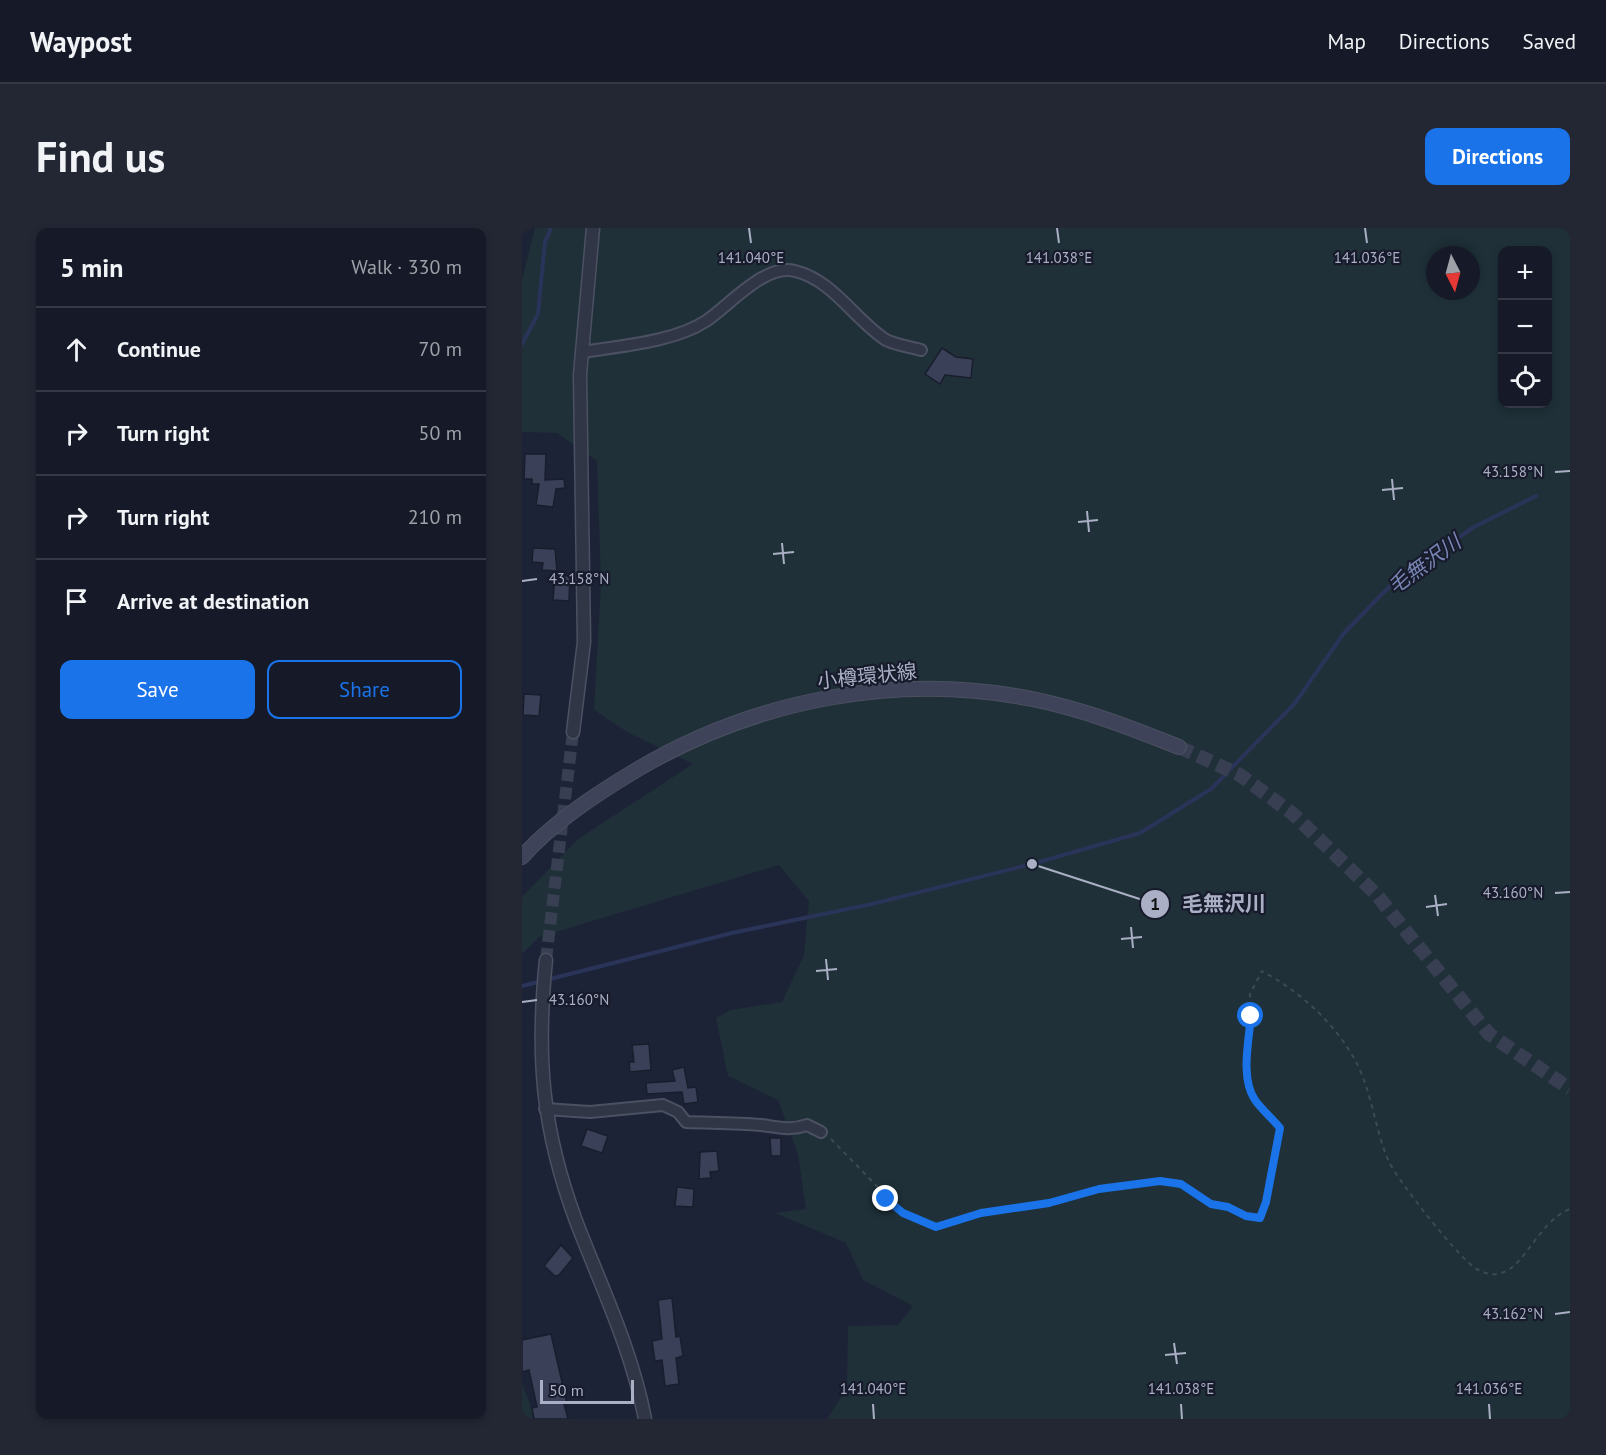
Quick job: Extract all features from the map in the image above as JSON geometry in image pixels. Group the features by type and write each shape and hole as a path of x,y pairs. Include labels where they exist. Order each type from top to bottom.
{"main road":[{"name":"小樽環状線","path":"522,857 533,844 606,788 667,752 722,728 780,709 833,696 898,689 967,690 1032,699 1101,717 1179,747"}],"street":[{"path":"573,732 584,642 580,444 582,352 593,228"},
{"path":"582,352 652,340 692,328 705,321 768,273 782,270 793,270 806,275 828,290 887,340 921,350"},
{"path":"546,960 540,1017 540,1061 545,1109 573,1210 608,1297 638,1387 645,1419"},
{"path":"545,1109 590,1112 663,1105 678,1112 686,1122 780,1129 794,1129 807,1125 821,1132"}],"path":[{"path":"821,1132 841,1147 886,1199 903,1213 936,1227 981,1213 1049,1203 1099,1189 1160,1181 1181,1184 1211,1204 1228,1207 1246,1216 1260,1218 1266,1202 1280,1128 1254,1099 1247,1069 1250,994 1262,971 1297,992 1337,1032 1363,1074 1390,1162 1433,1222 1461,1256 1475,1268 1494,1275 1512,1268 1543,1229 1557,1215 1570,1209"}],"shaded area":[{"path":"535,228 1570,228 1570,1419 827,1419 847,1388 848,1326 898,1325 913,1306 863,1280 846,1243 775,1213 806,1209 798,1154 778,1100 728,1076 716,1018 731,1010 782,1002 804,955 809,901 779,865 539,937 522,954 522,897 578,839 693,764 629,733 594,710 601,584 597,461 557,433 522,432 522,280"},
{"path":"522,1384 536,1419 522,1419"}],"building":[{"path":"942,348 956,357 973,359 971,378 945,375 940,384 925,374"},
{"path":"525,454 546,454 545,480 564,479 565,488 556,489 553,507 536,505 539,484 532,484 532,479 524,479"},
{"path":"533,548 555,549 557,571 542,570 543,563 532,562"},
{"path":"555,575 570,576 569,601 553,600"},
{"path":"524,694 541,695 539,716 523,715"},
{"path":"649,1044 651,1070 630,1072 629,1062 634,1062 632,1045"},
{"path":"684,1067 688,1088 696,1087 698,1102 684,1104 682,1092 647,1094 646,1083 675,1081 672,1070"},
{"path":"587,1129 608,1136 602,1153 581,1146"},
{"path":"770,1138 781,1138 781,1156 771,1156"},
{"path":"717,1151 719,1171 710,1172 711,1178 699,1179 700,1152"},
{"path":"677,1187 694,1189 693,1207 675,1206"},
{"path":"561,1245 573,1258 559,1275 555,1276 544,1266"},
{"path":"672,1298 676,1337 680,1336 683,1356 676,1358 679,1384 665,1386 662,1360 655,1361 652,1341 662,1339 658,1300"},
{"path":"551,1334 567,1404 564,1404 568,1419 534,1419 532,1408 537,1407 529,1370 522,1372 522,1340"}],"waterway":[{"path":"522,344 538,314 545,242 551,228"},
{"name":"毛無沢川","path":"522,986 732,933 872,904 1032,864 1140,833 1211,789 1295,703 1344,633 1394,582 1474,527 1536,496"}],"tunnel":[{"path":"546,960 573,732"},
{"path":"1179,747 1240,775 1293,814 1376,894 1489,1034 1570,1089"}],"place":[{"name":"毛無沢川","path":"1032,864"}],"route":[{"path":"886,1199 903,1213 936,1227 955,1223 981,1213 1049,1203 1099,1189 1160,1181 1181,1184 1211,1204 1228,1207 1246,1216 1260,1218 1266,1202 1280,1128 1254,1099 1250,1085 1247,1069 1251,1016"}]}
